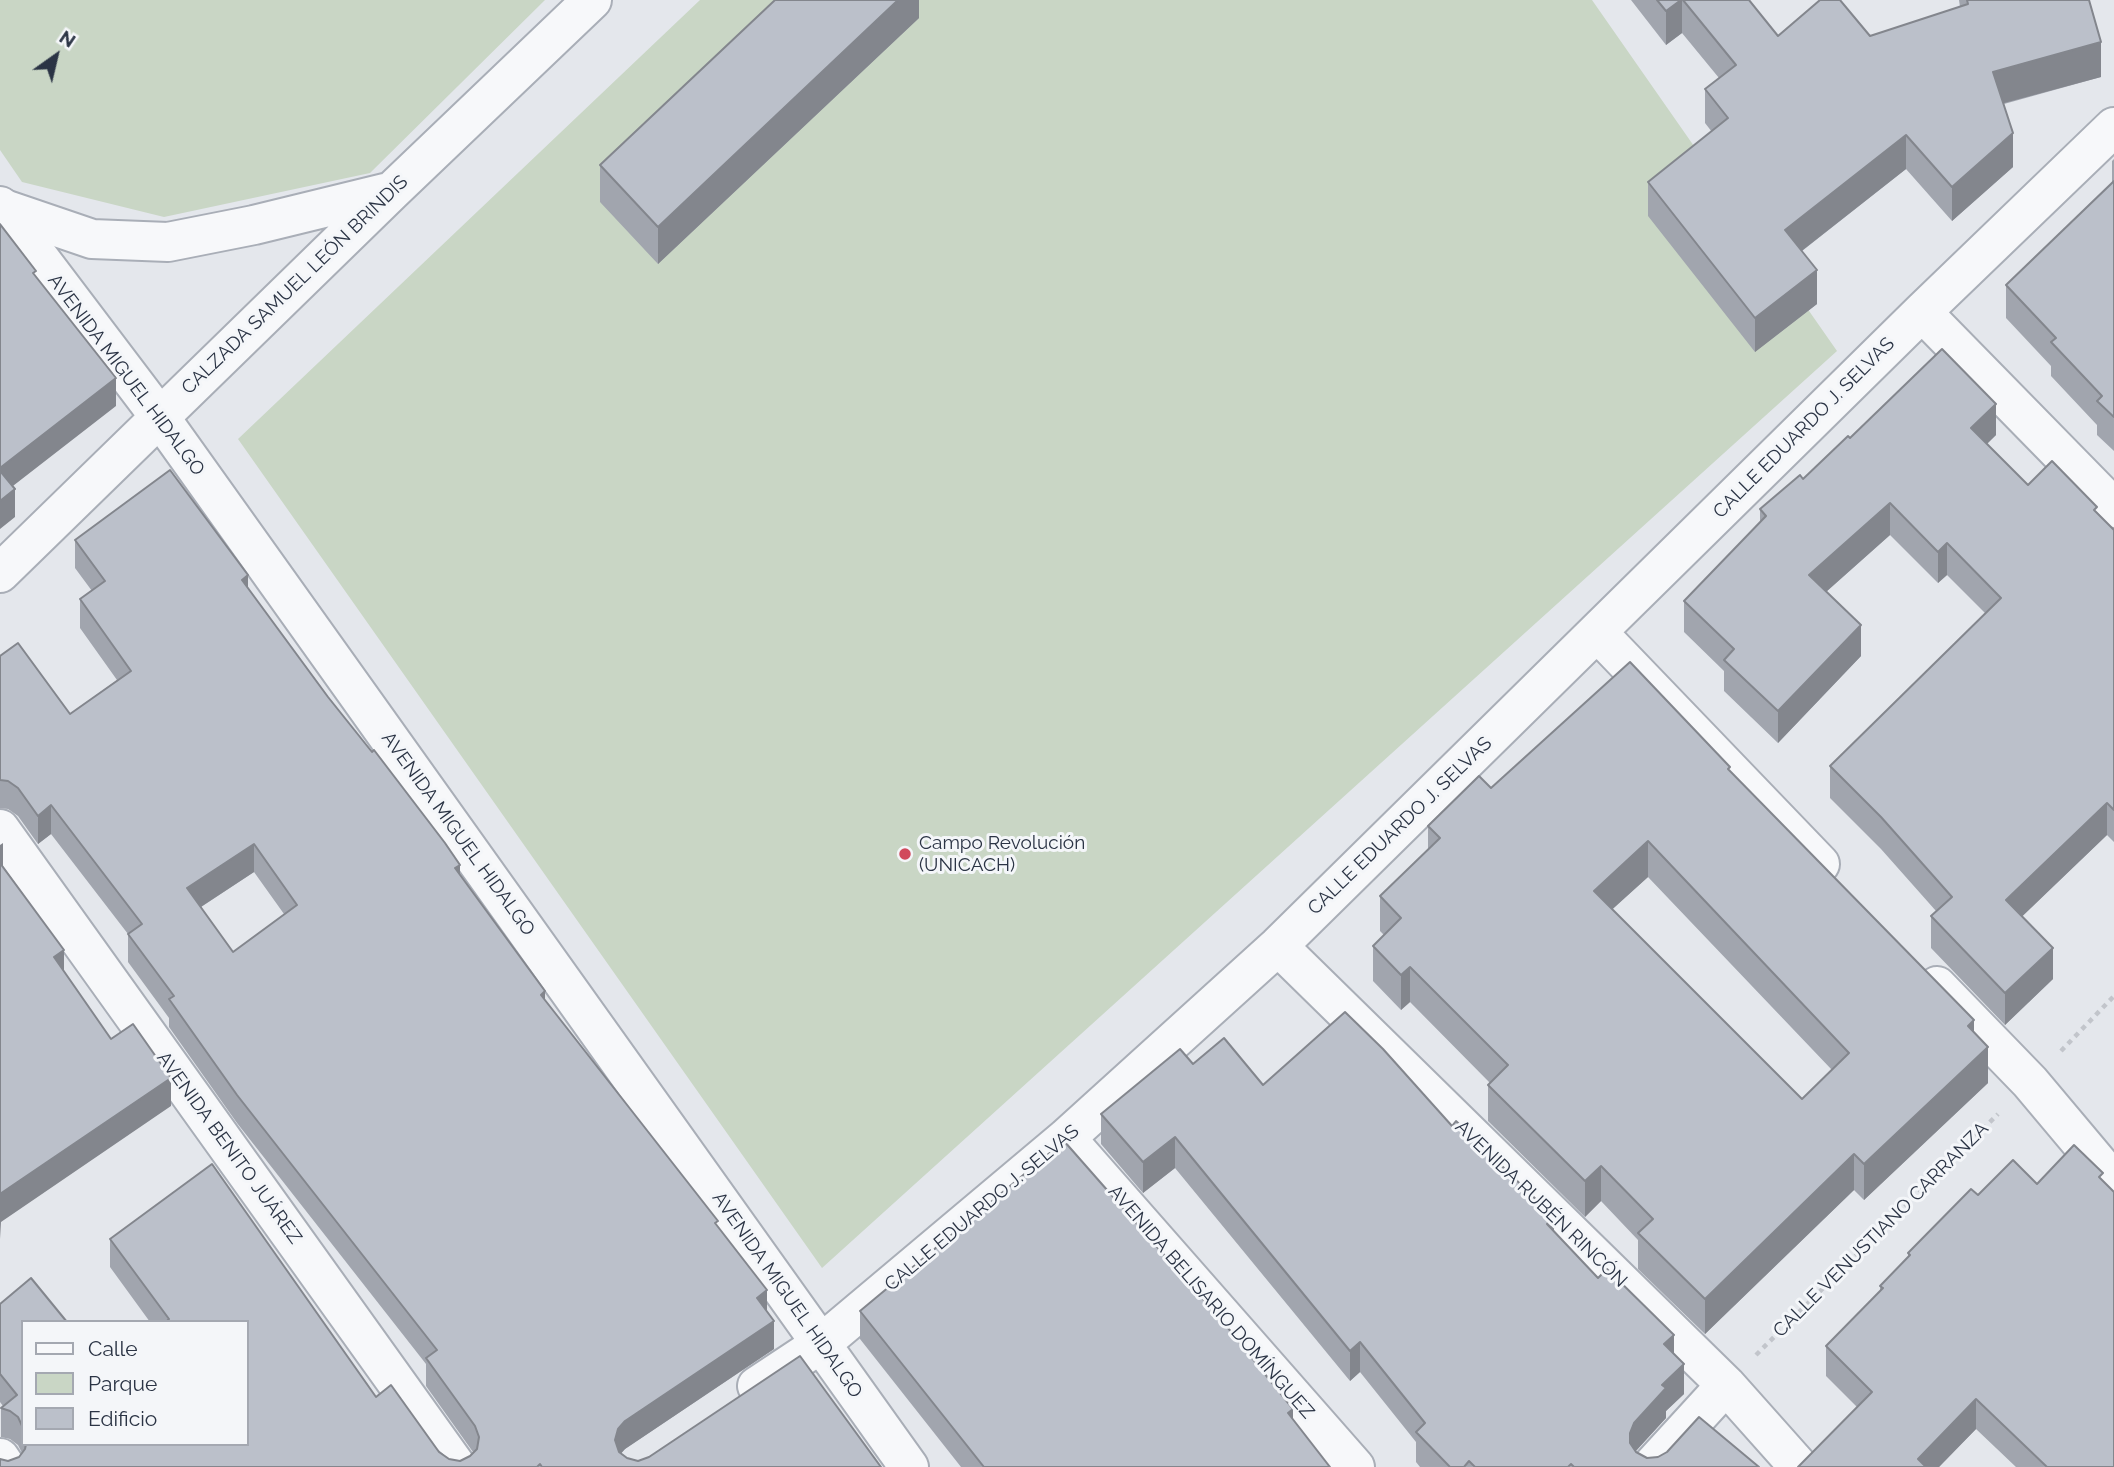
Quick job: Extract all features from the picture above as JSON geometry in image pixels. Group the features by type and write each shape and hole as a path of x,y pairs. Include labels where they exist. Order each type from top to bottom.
{"street":[{"name":"CALZADA SAMUEL LEÓN BRINDIS","path":"0,573 159,416 592,0"},
{"name":"CALLE EDUARDO J. SELVAS","path":"729,1405 822,1343 1066,1138 1278,946 1922,312 2114,127"},
{"path":"1,207 92,239 169,242 391,192"},
{"name":"AVENIDA MIGUEL HIDALGO","path":"1,207 159,416 909,1467"},
{"path":"1922,312 2114,508"},
{"path":"1597,632 1847,892"},
{"name":"AVENIDA BENITO JUÁREZ","path":"0,829 457,1467"},
{"name":"AVENIDA RUBÉN RINCÓN","path":"1278,946 1726,1385 1799,1467"},
{"path":"1914,962 2030,1082 2114,1182"},
{"name":"AVENIDA BELISARIO DOMÍNGUEZ","path":"1066,1138 1355,1467"},
{"path":"1651,1467 1726,1385"},
{"path":"0,1458 6,1467"}],"path":[{"name":"CALLE VENUSTIANO CARRANZA","path":"1726,1385 2114,996"}],"green space":[{"path":"0,0 545,0 370,173 164,217 22,182 0,150"},
{"name":"Campo Revolución (UNICACH)","path":"700,0 1592,0 1837,351 822,1268 238,439"}],"building":[{"path":"775,0 898,0 658,227 600,165"},
{"path":"1657,0 1681,0 1666,11"},
{"path":"1683,0 1749,0 1778,36 1820,0 1840,0 1870,36 1968,4 1967,0 2089,0 2101,42 1993,72 2013,133 1952,187 1906,135 1785,230 1817,270 1755,318 1648,182 1728,118 1705,89 1736,65"},
{"path":"2114,181 2114,417 2097,401 2102,396 2051,342 2056,338 2006,285"},
{"path":"0,224 36,271 33,273 116,378 0,468"},
{"path":"1942,349 1996,404 1971,428 2028,485 2052,461 2097,507 2094,510 2114,530 2114,810 2107,803 2006,900 2053,948 2005,993 1931,916 1952,897 1881,817 1830,766 2001,598 1947,543 1938,552 1890,503 1809,575 1861,625 1778,711 1724,660 1734,649 1684,601 1766,516 1760,509 1800,475 1803,479 1848,436 1850,438"},
{"path":"170,470 248,575 242,580 328,697 372,752 374,750 445,843 460,865 455,868 545,991 541,995 718,1221 715,1223 767,1290 757,1298 774,1321 625,1421 618,1429 615,1440 619,1452 638,1461 649,1457 800,1356 881,1467 542,1467 540,1464 537,1467 0,1467 0,1459 8,1461 19,1457 26,1446 248,1446 248,1320 168,1320 110,1239 212,1164 376,1397 391,1385 439,1452 449,1459 460,1461 470,1456 477,1449 479,1437 475,1426 426,1358 437,1350 237,1095 169,999 174,996 128,934 142,924 51,805 38,816 18,788 8,781 0,780 0,656 18,643 70,714 131,671 80,599 105,581 75,540","holes":["254,844 297,905 233,952 187,888"]},
{"path":"0,471 15,489 0,501"},
{"path":"1630,662 1730,767 1728,769 1974,1020 1968,1026 1988,1047 1864,1164 1854,1154 1705,1299 1638,1233 1653,1219 1601,1166 1585,1181 1488,1085 1508,1065 1410,967 1401,975 1373,946 1401,918 1380,896 1440,838 1428,826 1479,776 1491,788","holes":["1648,841 1849,1053 1802,1099 1594,891"]},
{"path":"0,863 64,950 54,957 111,1039 133,1024 171,1078 0,1194"},
{"path":"1345,1012 1383,1049 1452,1126 1456,1121 1554,1217 1547,1224 1598,1278 1607,1269 1674,1335 1664,1344 1684,1364 1662,1385 1666,1388 1634,1423 1630,1443 1636,1452 1647,1458 1658,1457 1667,1452 1699,1417 1759,1467 1574,1467 1571,1464 1568,1467 1475,1467 1469,1461 1464,1467 1450,1467 1416,1432 1425,1423 1360,1342 1350,1351 1175,1137 1143,1162 1101,1114 1180,1049 1193,1064 1224,1038 1263,1085"},
{"path":"1064,1141 1224,1323 1293,1409 1288,1413 1330,1467 984,1467 860,1311"},
{"path":"2074,1145 2103,1173 2099,1177 2114,1192 2114,1467 2047,1467 1976,1399 1918,1459 1926,1467 1798,1467 1872,1392 1826,1346 1883,1288 1880,1286 1910,1255 1908,1253 1971,1189 1978,1195 2013,1160 2037,1184"},
{"path":"31,1278 65,1320 21,1320 21,1424 18,1417 1,1408 17,1395 0,1374 0,1304"}],"place":[{"name":"Campo Revolución (UNICACH)","path":"905,854"}]}
